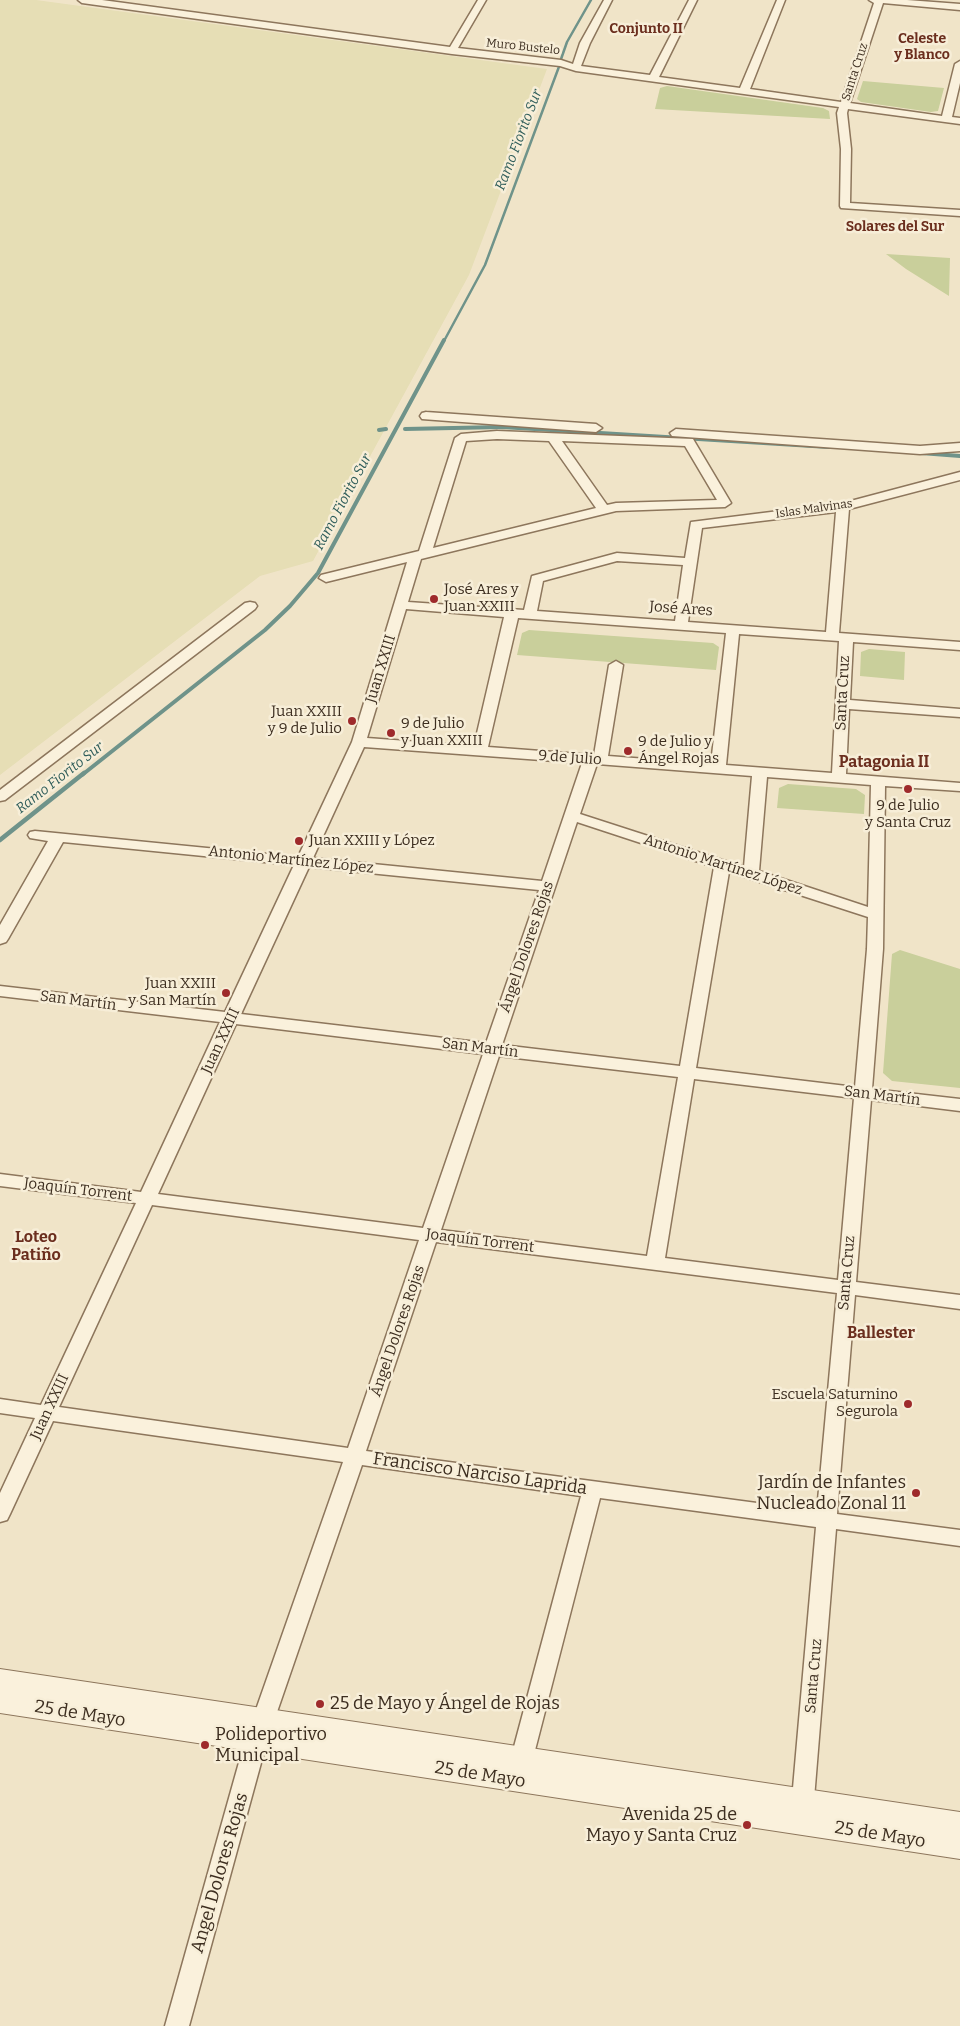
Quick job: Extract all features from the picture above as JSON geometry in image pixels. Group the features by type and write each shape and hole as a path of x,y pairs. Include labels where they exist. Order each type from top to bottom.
{"street":[{"name":"Muro Bustelo","path":"82,0 452,51 561,63 576,68 960,121"},
{"path":"452,51 482,0"},
{"path":"576,68 585,43 608,0"},
{"path":"653,79 693,0"},
{"path":"744,91 781,0"},
{"path":"873,0 960,7"},
{"name":"Santa Cruz","path":"845,206 846,149 842,113 879,0"},
{"path":"946,120 960,64"},
{"path":"845,206 960,213"},
{"path":"426,416 920,450 960,447"},
{"name":"Juan XXIII","path":"0,1514 232,1019 359,742 400,605 420,555 461,438 497,435 553,437"},
{"path":"553,437 604,510"},
{"path":"326,578 616,507 725,503 689,442 553,437"},
{"name":"Islas Malvinas","path":"690,562 696,525 843,506 960,476"},
{"name":"Santa Cruz","path":"839,778 842,704 839,637 843,506"},
{"path":"530,614 537,580 617,557 690,562 681,626"},
{"name":"José Ares","path":"400,605 960,646"},
{"path":"0,797 250,606"},
{"path":"480,751 512,613"},
{"path":"718,769 733,629"},
{"path":"570,822 595,760 616,665"},
{"path":"842,704 960,713"},
{"name":"9 de Julio","path":"359,742 960,787"},
{"path":"751,874 760,772"},
{"name":"Santa Cruz","path":"802,1812 875,949 878,781"},
{"name":"Antonio Martínez López","path":"570,822 722,865 875,914"},
{"name":"Ángel Dolores Rojas","path":"260,1730 356,1456 570,822"},
{"name":"Antonio Martínez López","path":"35,834 548,886"},
{"path":"0,939 58,837"},
{"path":"655,1263 722,865"},
{"name":"San Martín","path":"0,991 960,1105"},
{"name":"Joaquín Torrent","path":"0,1180 960,1302"},
{"name":"Francisco Narciso Laprida","path":"0,1406 960,1538"},
{"path":"522,1758 593,1489"},
{"name":"25 de Mayo","path":"0,1680 260,1730 802,1812 960,1824"},
{"name":"25 de Mayo","path":"0,1702 522,1758 802,1812 960,1848"},
{"name":"Angel Dolores Rojas","path":"177,2026 260,1730"}],"shaded area":[{"path":"0,0 36,0 547,69 469,275 313,561 260,576 0,775"}],"green space":[{"path":"863,81 944,88 938,111 931,112 861,102 857,99"},
{"path":"667,86 823,108 829,111 830,119 655,109 660,88"},
{"path":"886,254 950,258 949,296 906,269"},
{"path":"529,630 713,643 719,647 716,670 517,655 522,633"},
{"path":"869,649 905,652 904,680 860,676 861,652"},
{"path":"788,784 856,789 865,795 864,814 777,808 779,788"},
{"path":"900,950 960,969 960,1088 892,1081 883,1073 892,954"}],"waterway":[{"name":"Ramo Fiorito Sur","path":"560,62 567,42 591,0"},
{"name":"Ramo Fiorito Sur","path":"444,341 485,265 560,64"},
{"name":"Ramo Fiorito Sur","path":"82,775 265,630 290,606 318,573 444,340"},
{"path":"405,429 502,427 829,447"},
{"path":"379,430 386,429"},
{"path":"921,453 960,456"},
{"name":"Ramo Fiorito Sur","path":"0,840 84,773"}],"place":[{"name":"José Ares y Juan XXIII","path":"434,599"},
{"name":"Juan XXIII y 9 de Julio","path":"352,721"},
{"name":"9 de Julio y Juan XXIII","path":"391,733"},
{"name":"9 de Julio y Ángel Rojas","path":"628,751"},
{"name":"9 de Julio y Santa Cruz","path":"908,789"},
{"name":"Juan XXIII y López","path":"299,841"},
{"name":"Juan XXIII y San Martín","path":"226,993"},
{"name":"Escuela Saturnino Segurola","path":"908,1404"},
{"name":"Jardín de Infantes Nucleado Zonal 11","path":"916,1493"},
{"name":"25 de Mayo y Ángel de Rojas","path":"320,1704"},
{"name":"Polideportivo Municipal","path":"205,1745"},
{"name":"Avenida 25 de Mayo y Santa Cruz","path":"747,1825"}],"district":[{"name":"Conjunto II","path":"646,29"},
{"name":"Celeste y Blanco","path":"922,48"},
{"name":"Solares del Sur","path":"895,227"},
{"name":"Patagonia II","path":"884,763"},
{"name":"Loteo Patiño","path":"36,1247"},
{"name":"Ballester","path":"881,1334"}]}
